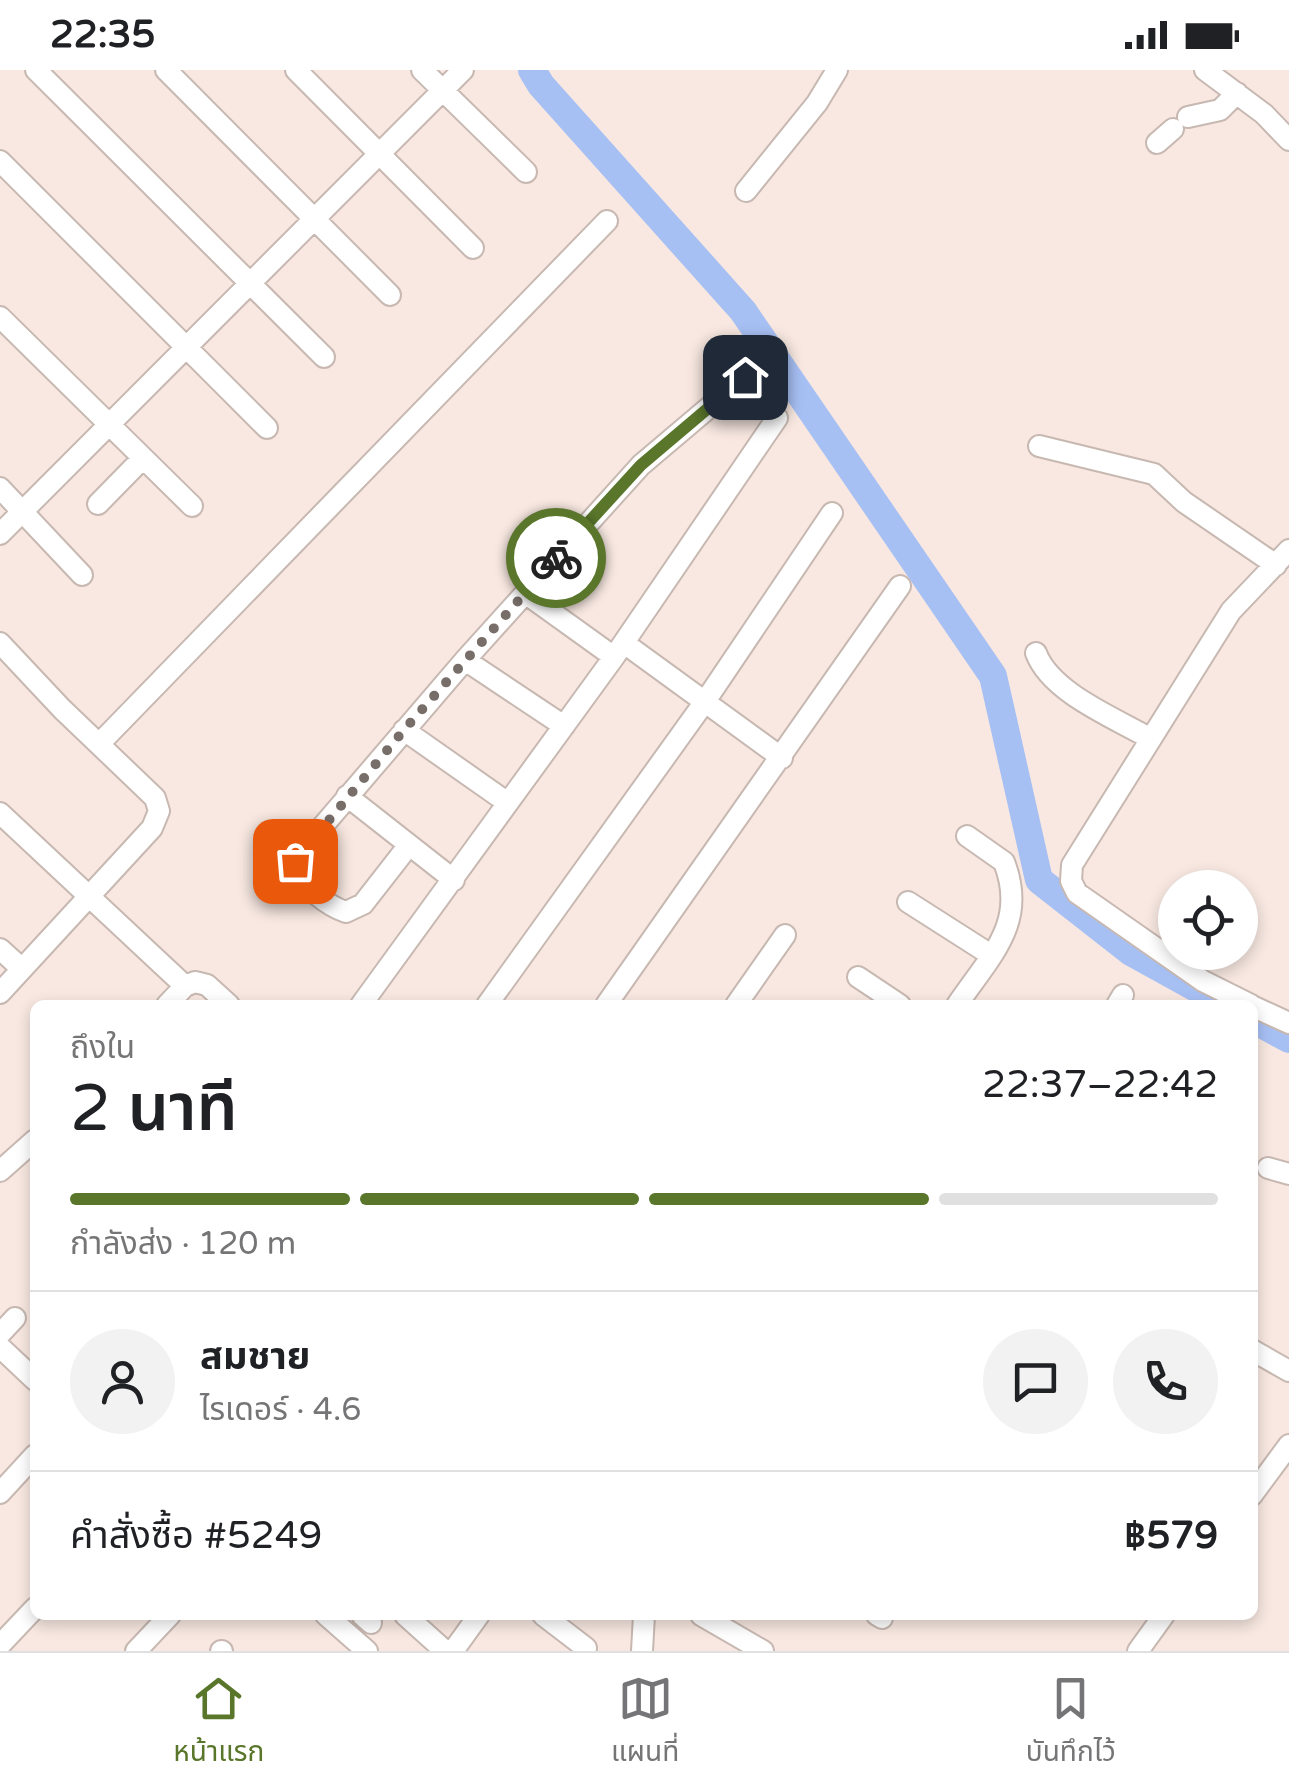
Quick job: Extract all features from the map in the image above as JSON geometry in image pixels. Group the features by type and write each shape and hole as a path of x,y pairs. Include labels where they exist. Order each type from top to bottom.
{"street":[{"path":"36,70 324,357"},
{"path":"166,70 390,295"},
{"path":"296,70 472,248"},
{"path":"422,70 526,172"},
{"path":"0,534 462,70"},
{"path":"746,191 817,103 836,70"},
{"path":"1206,70 1289,140"},
{"path":"1172,130 1220,110 1237,93"},
{"path":"0,161 268,428"},
{"path":"100,743 607,222"},
{"path":"0,318 192,506"},
{"path":"409,845 363,904 346,912 295,874 295,861 347,796 525,593 641,465 745,377"},
{"path":"365,1000 619,650 778,418"},
{"path":"1039,446 1154,474 1184,502 1283,558 1231,612 1072,865 1071,881 1077,893 1203,981 1242,1000"},
{"path":"98,504 143,458"},
{"path":"0,488 82,575"},
{"path":"491,1000 706,700 832,513"},
{"path":"610,1000 900,586"},
{"path":"525,593 706,700 782,758"},
{"path":"0,643 155,798 158,810 152,828 0,994"},
{"path":"1036,653 1042,671 1062,688 1151,739"},
{"path":"465,660 564,726"},
{"path":"404,730 508,803"},
{"path":"347,796 454,880"},
{"path":"0,813 185,986"},
{"path":"959,1000 990,955 1011,916 1014,902 1004,862 967,836"},
{"path":"908,902 990,955"},
{"path":"740,1000 785,935"},
{"path":"0,949 22,969"},
{"path":"858,977 892,1000"},
{"path":"172,1000 185,986 201,982 223,1000"},
{"path":"1258,1008 1289,1024"},
{"path":"0,1171 30,1144"},
{"path":"1268,1168 1289,1174"},
{"path":"0,1334 15,1318"},
{"path":"0,1347 30,1375"},
{"path":"1258,1354 1289,1372"},
{"path":"1258,1487 1289,1445"},
{"path":"0,1492 30,1460"},
{"path":"0,1645 30,1613"},
{"path":"136,1651 165,1620"},
{"path":"332,1620 367,1651"},
{"path":"411,1620 445,1651"},
{"path":"453,1651 475,1620"},
{"path":"550,1620 586,1648"},
{"path":"642,1651 644,1620"},
{"path":"710,1620 763,1651"},
{"path":"1138,1651 1160,1620"}],"waterway":[{"path":"532,70 541,85 743,311 993,676 1039,880 1131,952 1218,1000"},
{"path":"1258,1022 1289,1039"}],"way so far":[{"path":"295,861 556,558"}],"route":[{"path":"556,558 641,465 745,377"}]}
